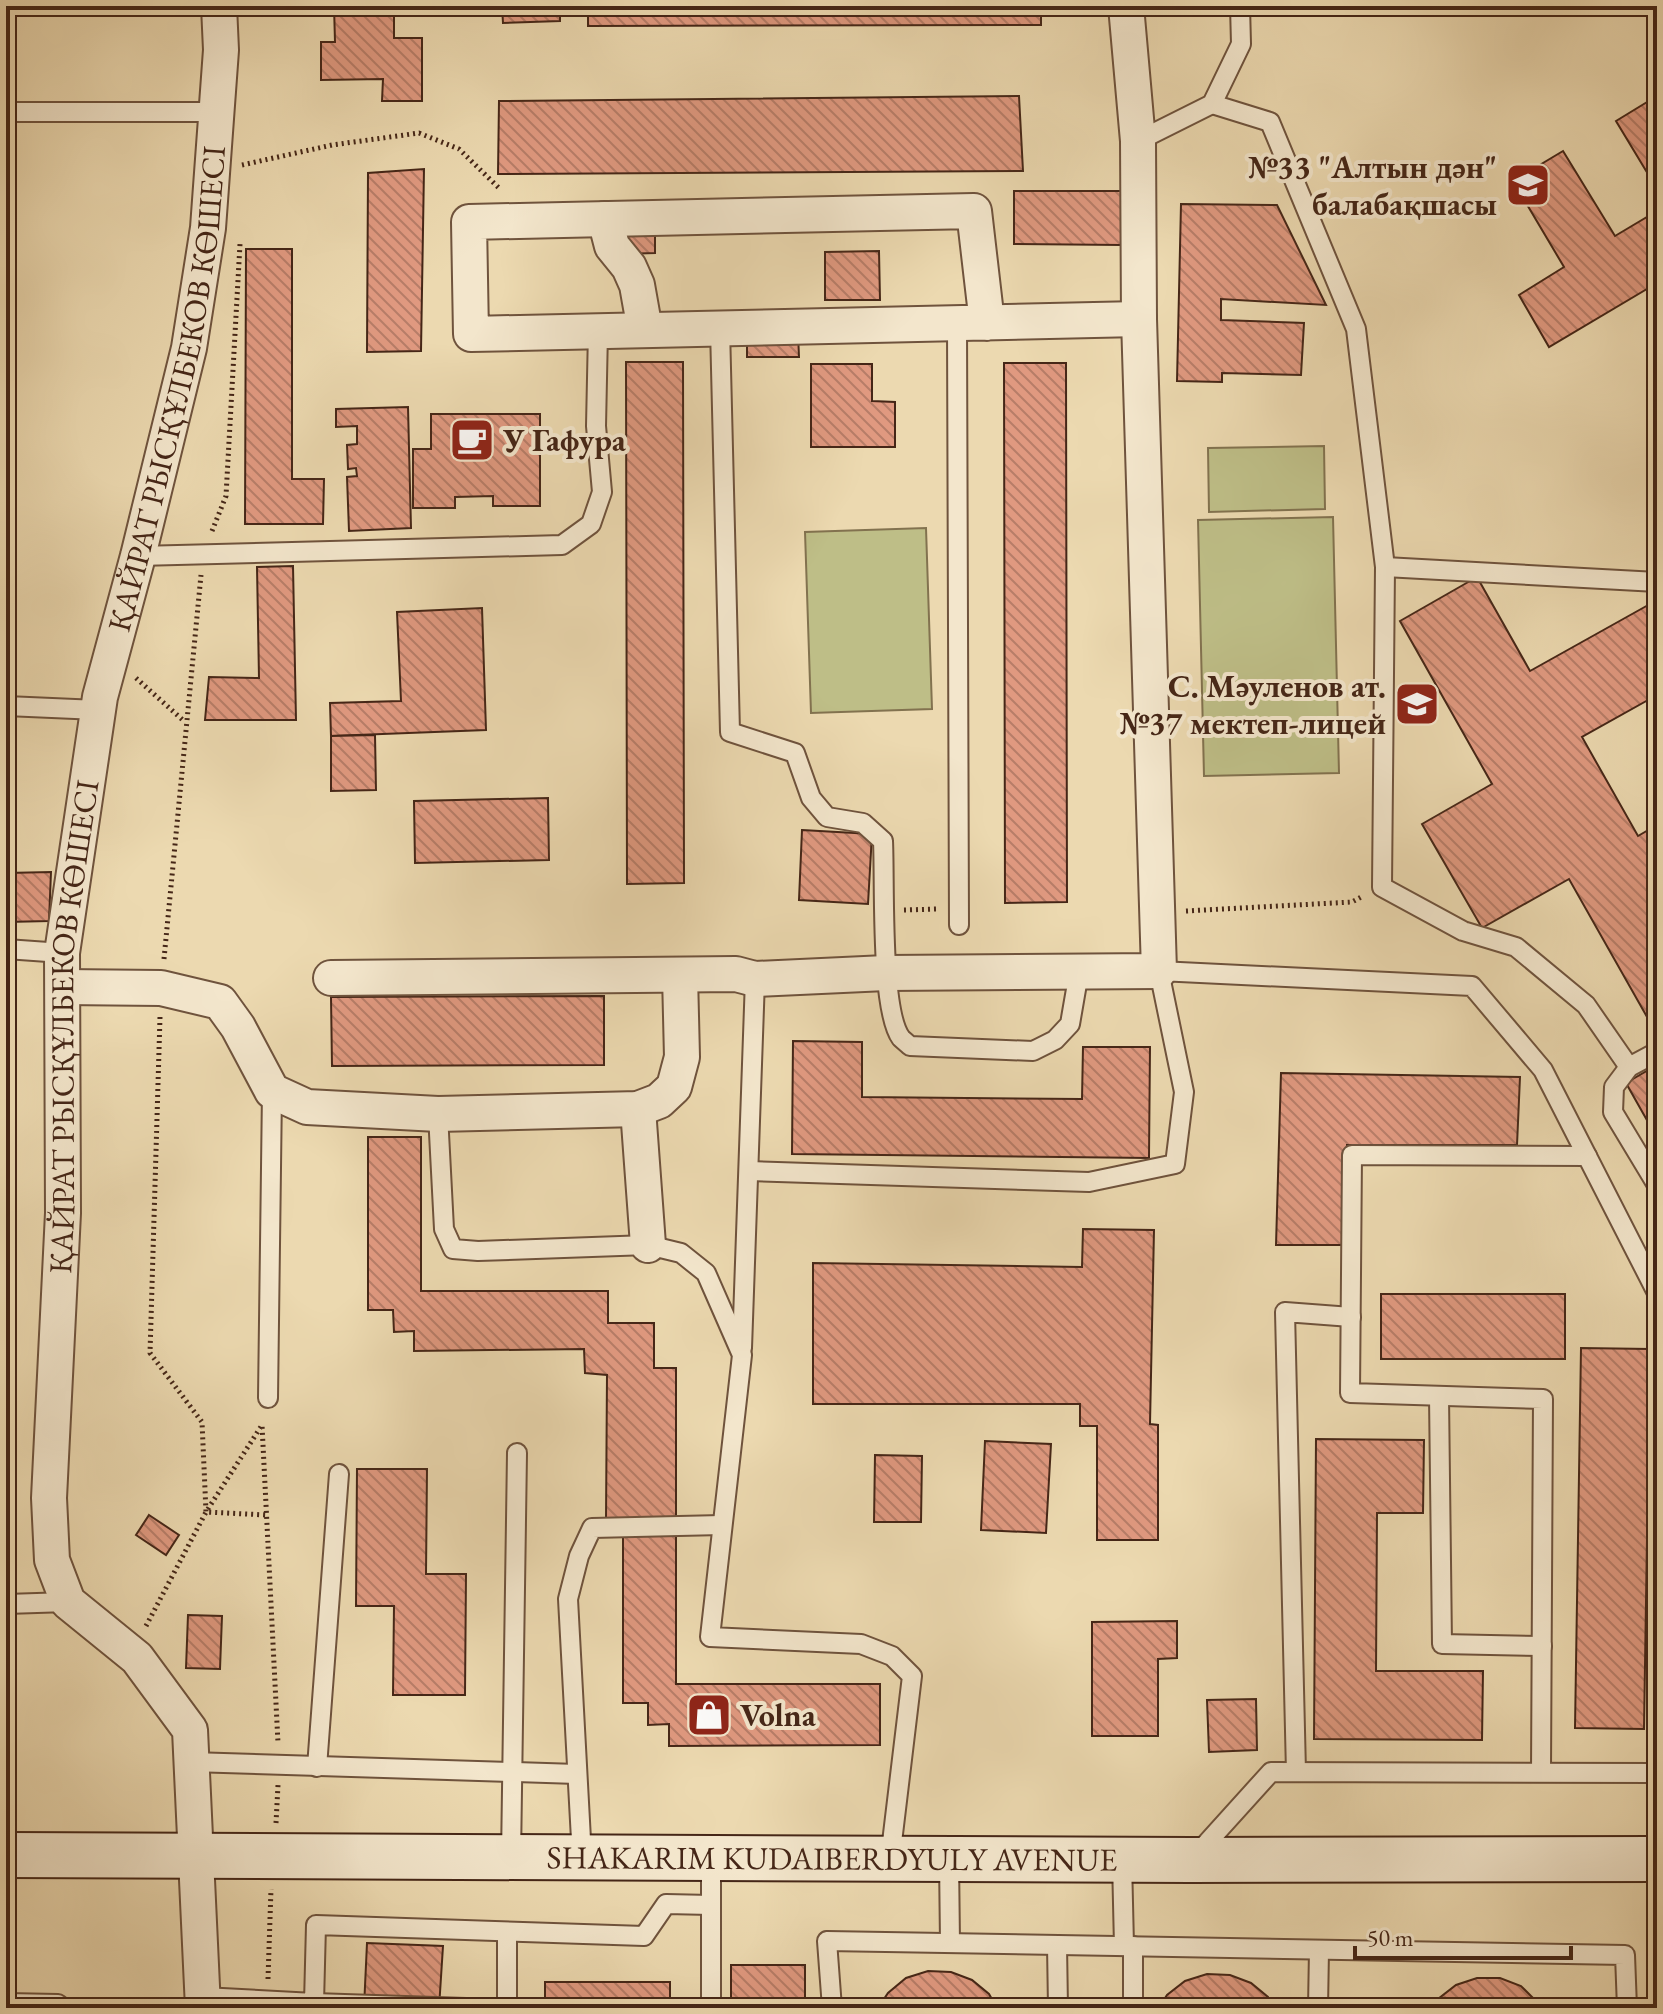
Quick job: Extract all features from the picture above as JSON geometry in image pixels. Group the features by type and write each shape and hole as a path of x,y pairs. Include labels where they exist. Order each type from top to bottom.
{"main road":[{"name":"SHAKARIM KUDAIBERDYULY AVENUE","path":"6,1855 1657,1859"}],"street":[{"name":"ҚАЙРАТ РЫСҚҰЛБЕКОВ КӨШЕСІ","path":"68,1602 52,1560 49,1498 63,1213 62,953 98,710 189,348 208,228 232,171 217,112 221,50 219,6"},
{"path":"331,978 736,974 755,979 886,973 1159,971 1139,319 1138,141 1126,6"},
{"path":"972,323 974,211 469,222 471,334 720,328 972,323 1139,319"},
{"path":"605,219 612,246 629,267 637,285 645,330"},
{"path":"63,987 161,988 220,1002 238,1027 272,1091 307,1107 438,1114 638,1109 659,1101 674,1087 682,1057 680,975"},
{"path":"638,1109 648,1245"},
{"path":"68,1602 137,1658 190,1730 203,2003"}],"lane":[{"path":"1138,141 1212,104 1241,44 1240,6"},
{"path":"1212,104 1270,122 1356,329 1385,567 1382,887 1463,931 1516,947 1586,1005 1629,1067"},
{"path":"6,112 217,112"},
{"path":"959,916 972,323"},
{"path":"720,328 730,732 795,753 811,798 827,817 863,823 883,841 886,973 896,1028 901,1039 910,1046 1033,1051 1055,1040 1070,1024 1079,972"},
{"path":"138,556 562,545 591,524 602,492 596,426 598,331"},
{"path":"1385,567 1657,582"},
{"path":"6,706 98,710"},
{"path":"6,949 62,953"},
{"path":"749,1171 1089,1182 1175,1164 1184,1092 1159,971 1472,986 1543,1070 1657,1293"},
{"path":"755,979 742,1355 710,1637 861,1644 892,1656 912,1676 890,1859"},
{"path":"1657,1052 1629,1067 1614,1087 1613,1112 1657,1185"},
{"path":"268,1398 272,1091"},
{"path":"438,1114 444,1229 453,1249 478,1251 648,1245 681,1253 706,1273 742,1355"},
{"path":"1541,1772 1543,1399 1350,1393 1352,1155 1587,1156"},
{"path":"1296,1772 1285,1312 1351,1317"},
{"path":"1439,1396 1442,1644 1542,1646"},
{"path":"511,1857 517,1453"},
{"path":"317,1767 339,1474"},
{"path":"582,1858 568,1599 579,1556 592,1528 722,1525"},
{"path":"6,1604 68,1602"},
{"path":"191,1762 577,1774"},
{"path":"1191,1860 1271,1772 1657,1773"},
{"path":"711,1858 711,2008"},
{"path":"949,1859 950,1943"},
{"path":"1122,1860 1133,2008"},
{"path":"314,2003 316,1925 644,1936 666,1904 711,1905"},
{"path":"507,1932 507,2008"},
{"path":"832,2008 827,1941 1625,1955 1627,2008"},
{"path":"1057,1945 1058,2008"},
{"path":"1318,2008 1319,1950"},
{"path":"203,2003 268,2001 466,2008"},
{"path":"6,2003 60,2007"}],"path":[{"path":"232,171 332,145 419,133 459,149 491,182 538,221"},
{"path":"206,1512 202,1422 150,1353 161,988 203,555 226,496 240,241"},
{"path":"111,654 186,723"},
{"path":"1157,913 1352,902 1382,887"},
{"path":"885,911 959,916"},
{"path":"137,1658 149,1617 206,1512 262,1425 279,1765 275,1856 270,1890 268,2001"},
{"path":"206,1512 266,1515"}],"green space":[{"path":"1324,446 1325,509 1209,512 1208,448"},
{"path":"1333,517 1339,773 1204,776 1198,520"},
{"path":"926,528 932,709 811,713 805,532"}],"building":[{"path":"334,6 438,6 438,9 394,10 394,38 422,38 422,101 382,101 383,79 321,80 321,42 335,42"},
{"path":"502,6 560,6 560,21 503,23"},
{"path":"588,6 1041,6 1041,25 588,26"},
{"path":"1019,96 1023,171 498,174 499,101"},
{"path":"1657,96 1657,189 1616,121"},
{"path":"1563,151 1615,236 1657,211 1657,283 1549,347 1519,295 1564,267 1513,181"},
{"path":"424,169 421,351 367,352 368,173"},
{"path":"1014,191 1122,191 1122,245 1014,244"},
{"path":"1181,204 1277,205 1326,305 1221,299 1221,320 1304,323 1301,375 1222,373 1222,382 1177,381"},
{"path":"622,222 655,222 655,253 622,254"},
{"path":"246,249 292,249 292,479 324,479 323,524 245,524"},
{"path":"879,251 880,300 825,300 825,252"},
{"path":"798,333 799,357 747,357 747,334"},
{"path":"626,362 683,362 684,883 627,884"},
{"path":"1004,363 1066,363 1067,902 1005,903"},
{"path":"811,364 872,364 872,401 895,402 895,447 811,447"},
{"path":"408,407 411,528 349,531 347,477 357,476 356,468 348,469 347,445 357,444 357,426 336,427 336,409"},
{"path":"431,414 540,414 540,506 493,506 493,496 455,497 455,508 413,508 413,449 431,449"},
{"path":"293,566 296,720 205,720 209,677 259,678 257,567"},
{"path":"1477,577 1530,671 1650,604 1657,617 1657,695 1582,737 1638,836 1657,825 1657,1021 1651,1024 1569,879 1482,928 1422,824 1492,784 1400,621"},
{"path":"482,608 486,730 331,736 330,703 401,701 397,612"},
{"path":"375,735 376,790 331,791 331,736"},
{"path":"548,798 549,860 415,863 414,801"},
{"path":"802,830 872,834 868,904 799,900"},
{"path":"51,872 49,921 6,922 6,873"},
{"path":"604,996 604,1065 332,1066 331,997"},
{"path":"793,1041 862,1042 862,1097 1082,1099 1083,1047 1150,1047 1149,1158 792,1154"},
{"path":"1657,1065 1657,1138 1626,1083"},
{"path":"1281,1073 1520,1077 1517,1145 1347,1145 1346,1245 1276,1245"},
{"path":"368,1137 421,1137 421,1291 608,1291 608,1323 654,1323 654,1368 676,1368 676,1520 606,1520 607,1375 585,1373 584,1349 414,1351 414,1331 394,1332 393,1310 368,1310"},
{"path":"1083,1229 1154,1230 1150,1424 1158,1425 1158,1540 1097,1540 1097,1426 1080,1426 1080,1404 813,1404 813,1263 1082,1267"},
{"path":"1381,1294 1565,1294 1565,1359 1381,1359"},
{"path":"1581,1348 1650,1349 1644,1729 1575,1728"},
{"path":"1316,1439 1424,1440 1423,1513 1377,1513 1376,1671 1483,1671 1482,1740 1314,1739"},
{"path":"985,1441 1051,1444 1046,1533 981,1530"},
{"path":"875,1455 922,1456 921,1522 874,1522"},
{"path":"357,1469 427,1469 426,1574 466,1574 465,1695 393,1695 394,1606 356,1606"},
{"path":"149,1515 179,1535 166,1555 136,1535"},
{"path":"623,1530 676,1530 676,1684 880,1684 880,1745 669,1746 669,1724 648,1725 648,1703 623,1703"},
{"path":"188,1615 222,1616 220,1669 186,1668"},
{"path":"1177,1621 1177,1658 1158,1659 1158,1736 1092,1736 1092,1622"},
{"path":"1256,1699 1257,1750 1209,1752 1207,1700"},
{"path":"367,1943 443,1946 439,2008 364,2008"},
{"path":"731,1965 805,1965 805,2008 731,2008"},
{"path":"928,1971 951,1972 972,1980 989,1994 997,2008 878,2008 888,1993 906,1978"},
{"path":"1207,1974 1230,1975 1251,1983 1268,1997 1274,2008 1159,2008 1167,1995 1185,1981"},
{"path":"1477,1978 1500,1978 1521,1986 1543,2008 1432,2008 1456,1985"},
{"path":"545,1982 670,1982 670,2008 545,2008"}],"place":[{"name":"№33 \"Алтын дән\" балабақшасы","path":"1528,185"},
{"name":"У Гафура","path":"472,440"},
{"name":"С. Мәуленов ат. №37 мектеп-лицей","path":"1417,704"},
{"name":"Volna","path":"709,1715"}]}
